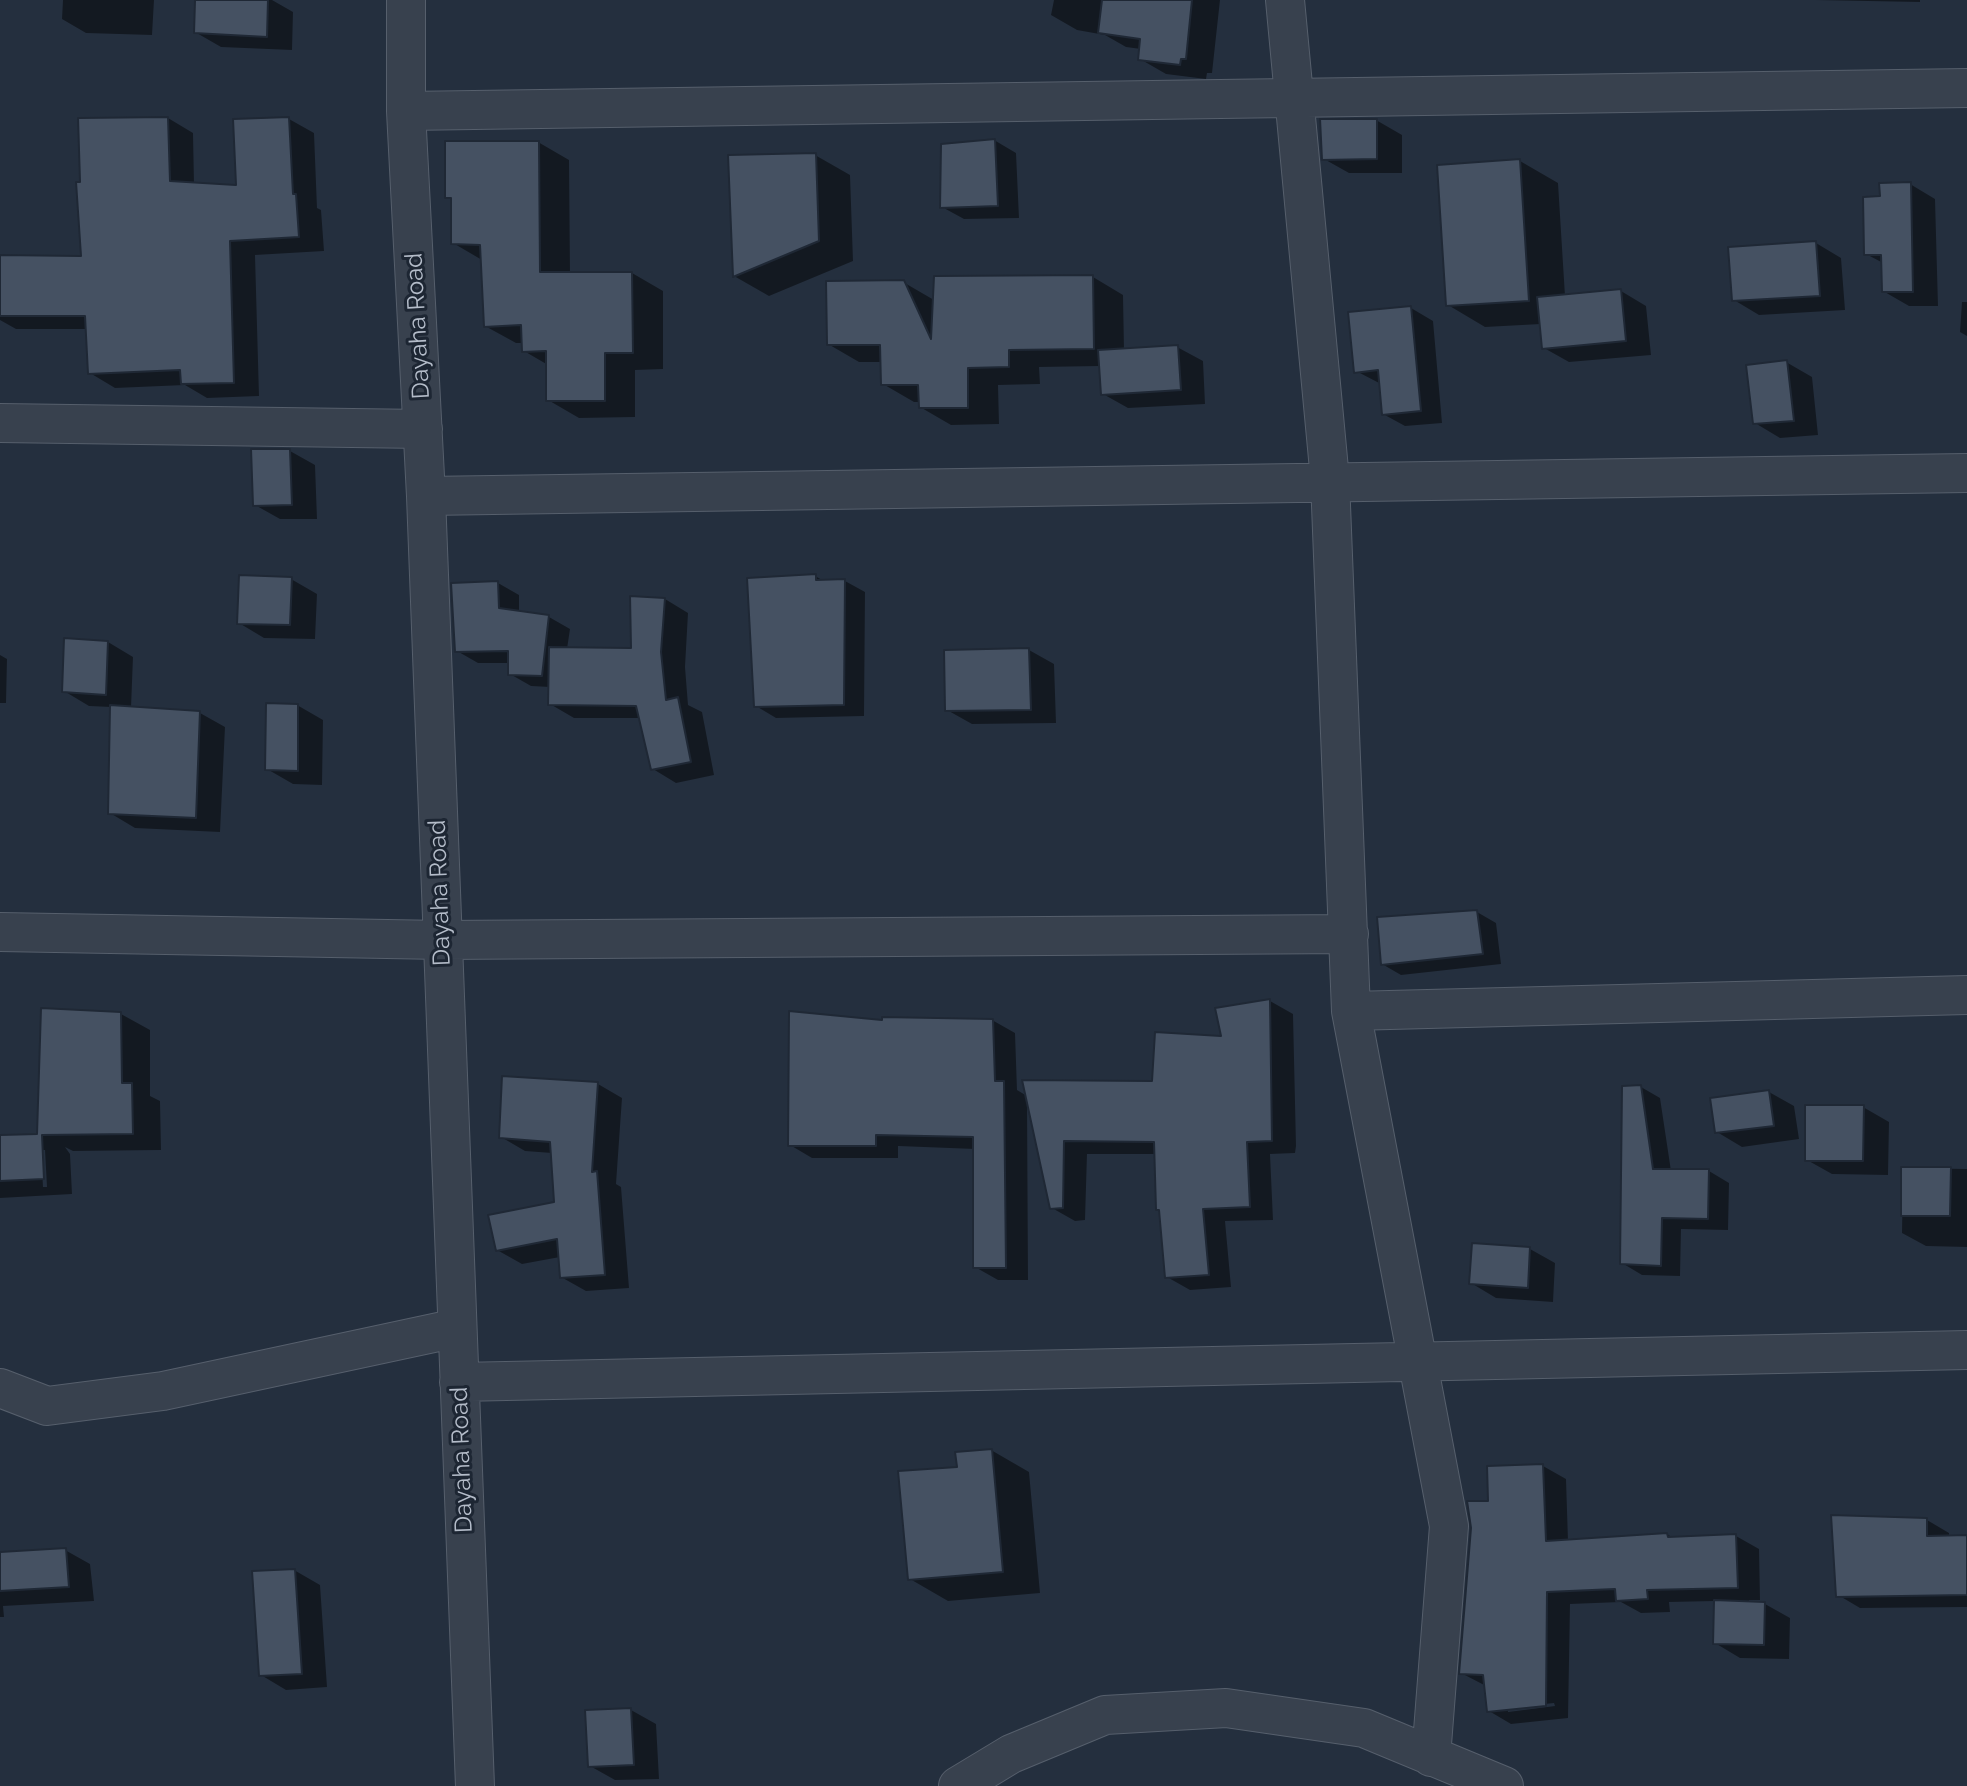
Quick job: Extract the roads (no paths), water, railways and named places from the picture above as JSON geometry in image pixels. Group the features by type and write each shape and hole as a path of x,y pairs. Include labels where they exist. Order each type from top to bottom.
{"street":[{"name":"Dayaha Road","path":"406,0 406,111 426,496 475,1786"},
{"path":"1285,0 1292,98 1330,480 1351,1012 1449,1526 1431,1757"},
{"path":"406,111 1967,88"},
{"path":"0,423 423,429"},
{"path":"426,496 1330,480 1967,473"},
{"path":"0,932 442,940 1349,934"},
{"path":"1351,1012 1967,995"},
{"path":"0,1388 47,1406 163,1391 457,1328"},
{"path":"460,1382 1967,1350"},
{"path":"958,1786 1011,1754 1105,1715 1213,1708 1364,1728 1504,1786"}]}
